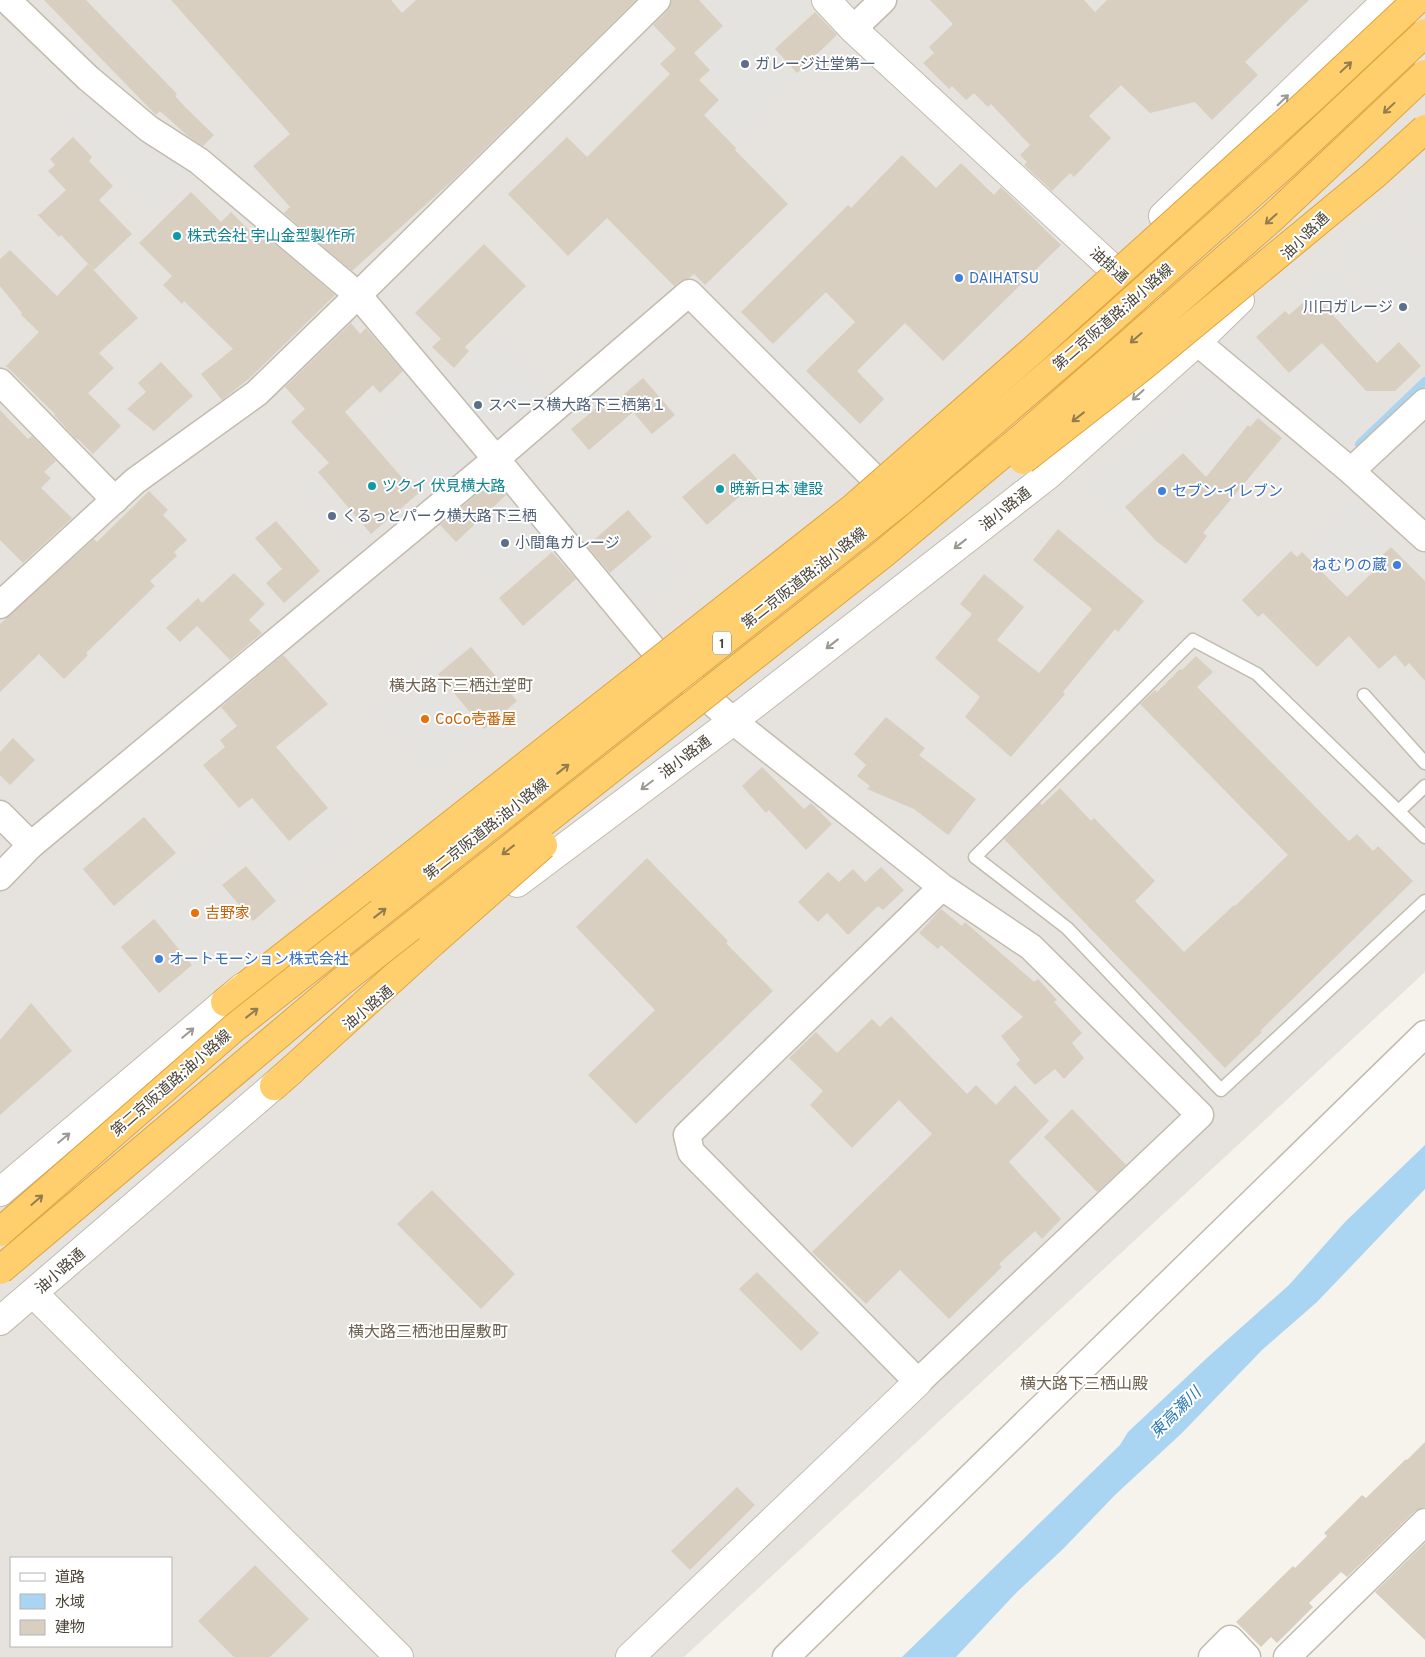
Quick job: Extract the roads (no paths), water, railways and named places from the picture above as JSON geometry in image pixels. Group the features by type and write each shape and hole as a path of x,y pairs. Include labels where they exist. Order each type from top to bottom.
{"highway":[{"path":"225,1002 853,508 1032,351 1300,110 1417,0"},
{"name":"第二京阪道路;油小路線","path":"0,1232 234,1028 901,501 1086,342 1285,164 1425,33"},
{"name":"第二京阪道路;油小路線","path":"0,1270 342,982 882,554 1026,435 1272,218 1425,74"},
{"path":"274,1086 616,780 1142,367 1373,176 1425,129"}],"street":[{"path":"7,0 103,91 149,129 199,160 358,295 496,458 654,650 733,721 942,887 1031,947 1200,1115 630,1657"},
{"path":"0,605 135,481 257,393 657,0"},
{"name":"油掛通","path":"826,0 853,30 1111,267 1350,471 1425,538"},
{"path":"853,30 883,0"},
{"path":"0,1192 225,1002 654,650 873,477 1111,267 1387,0"},
{"name":"油小路通","path":"0,1321 34,1294 274,1086 532,871 733,721 1047,476 1197,342 1425,118"},
{"path":"0,877 31,846 496,458 689,293 873,477"},
{"path":"0,382 115,500"},
{"path":"1350,471 1425,402"},
{"path":"0,814 31,846"},
{"path":"918,1382 691,1152 687,1135 942,887"},
{"path":"786,1657 1425,1034"},
{"path":"34,1294 399,1657"},
{"path":"1287,1657 1425,1522"},
{"path":"1212,1657 1230,1639 1247,1657"}],"lane":[{"path":"1425,837 1258,674 1194,640 975,857 1067,928 1221,1090 1425,901"},
{"path":"1364,694 1425,763"},
{"path":"1399,811 1425,786"}],"water":[{"name":"東高瀬川","path":"1425,1145 1425,1189 1317,1302 1262,1350 1182,1433 1116,1494 1063,1549 1015,1594 956,1657 902,1657 1120,1445 1128,1432 1289,1285 1345,1222"}],"waterway":[{"path":"1359,444 1425,381"}],"place":[{"name":"ガレージ辻堂第一","path":"745,64"},
{"name":"株式会社 宇山金型製作所","path":"177,236"},
{"name":"DAIHATSU","path":"959,278"},
{"name":"川口ガレージ","path":"1403,307"},
{"name":"スペース横大路下三栖第１","path":"478,405"},
{"name":"ツクイ 伏見横大路","path":"372,486"},
{"name":"暁新日本 建設","path":"720,489"},
{"name":"セブン-イレブン","path":"1162,491"},
{"name":"くるっとパーク横大路下三栖","path":"332,516"},
{"name":"小間亀ガレージ","path":"505,543"},
{"name":"ねむりの蔵","path":"1397,565"},
{"name":"CoCo壱番屋","path":"425,719"},
{"name":"吉野家","path":"195,913"},
{"name":"オートモーション株式会社","path":"159,959"}],"district":[{"name":"横大路下三栖辻堂町","path":"461,685"},
{"name":"横大路三栖池田屋敷町","path":"428,1331"},
{"name":"横大路下三栖山殿","path":"1084,1383"}]}
